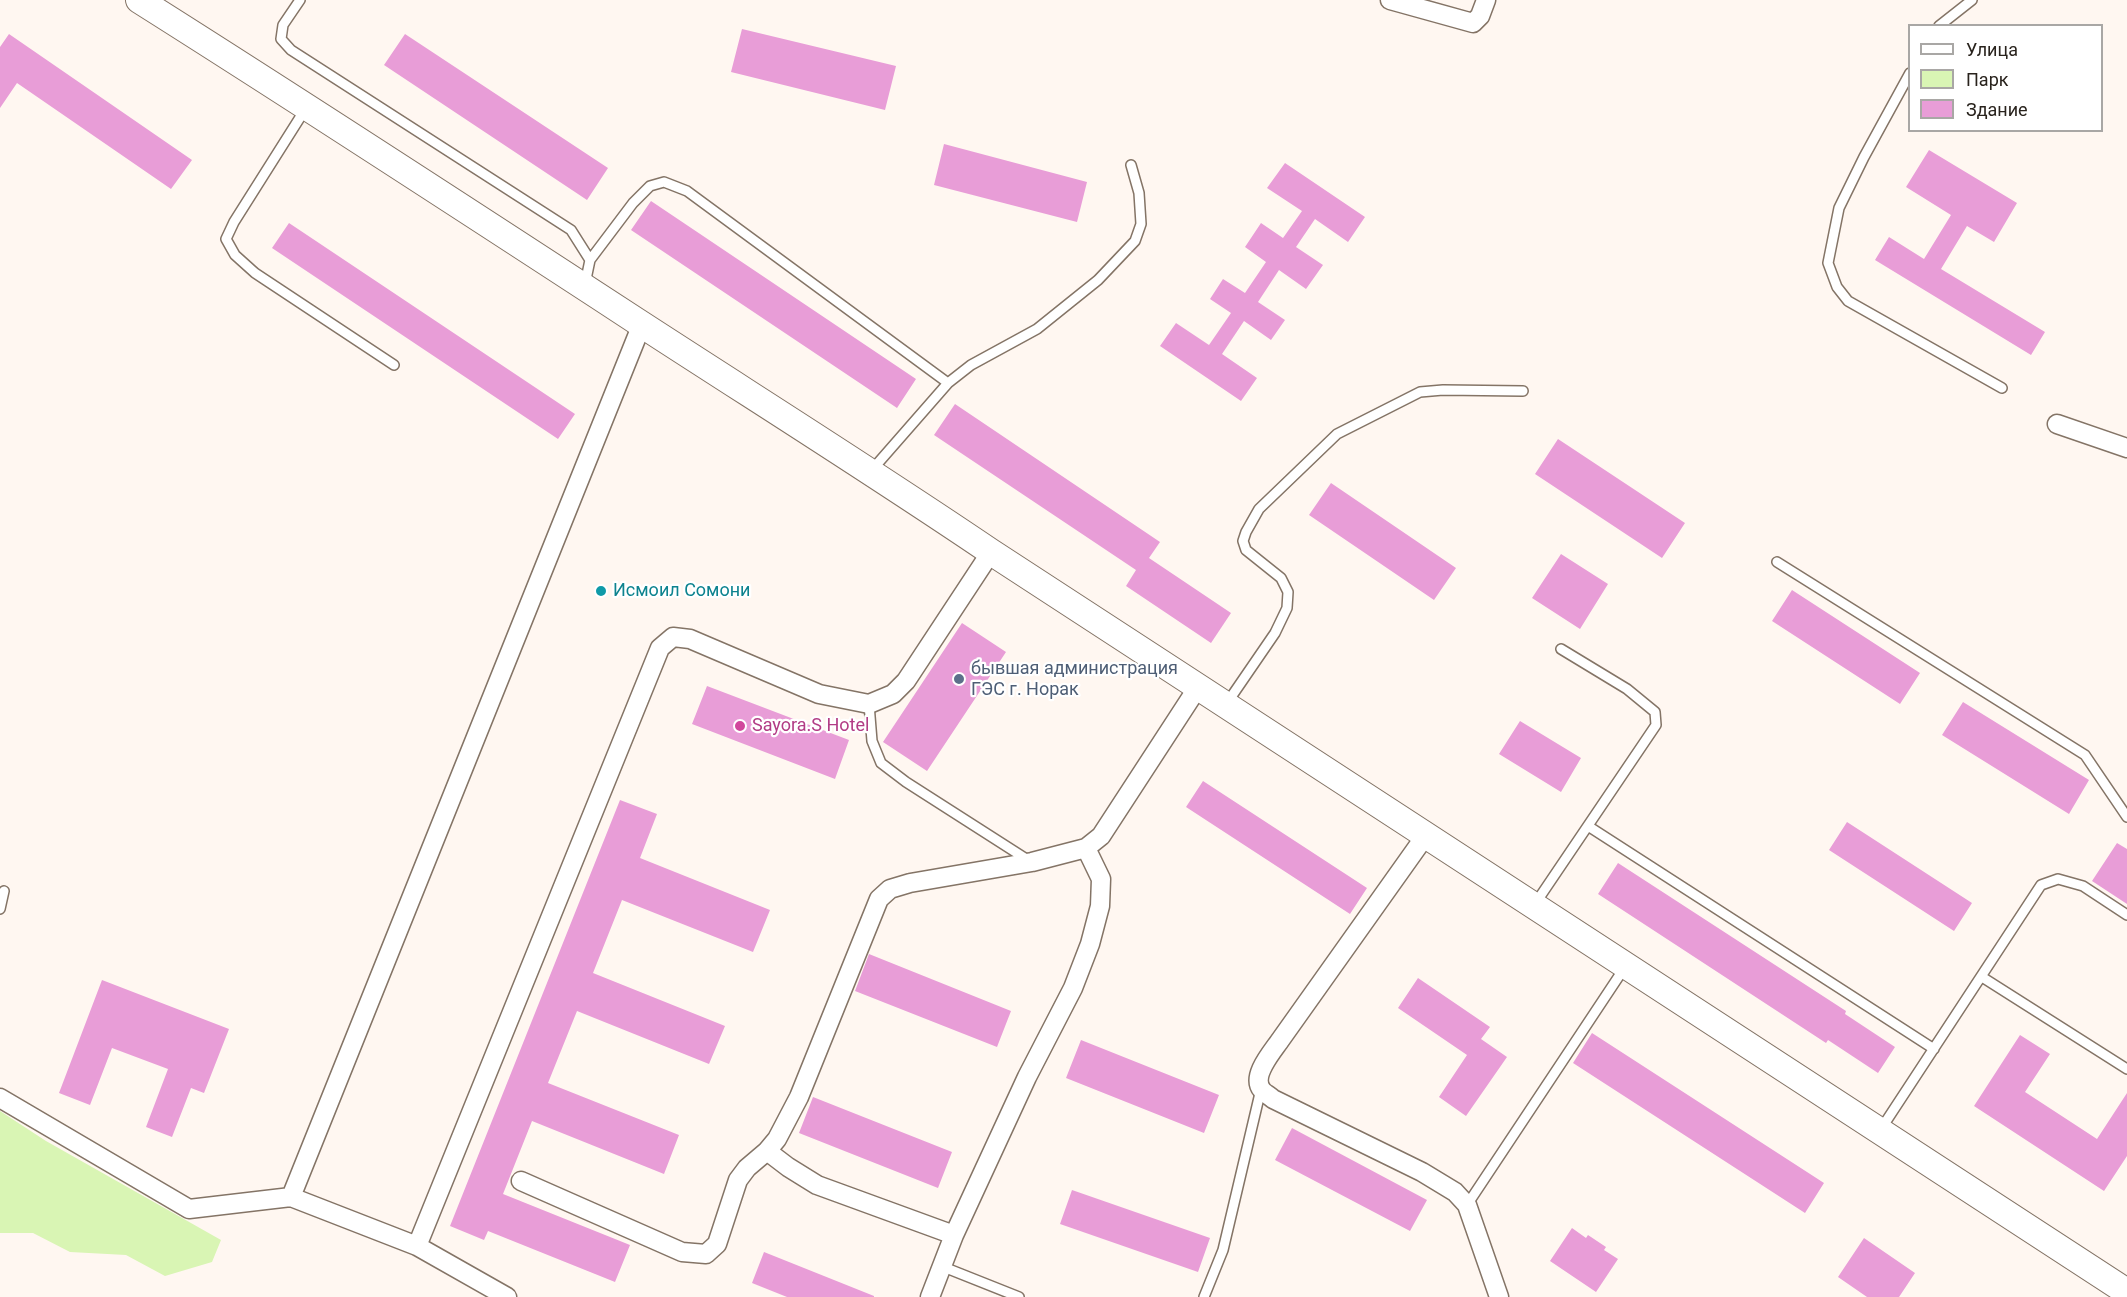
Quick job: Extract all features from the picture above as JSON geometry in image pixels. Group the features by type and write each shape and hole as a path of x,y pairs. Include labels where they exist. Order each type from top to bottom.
{"main road":[{"path":"139,0 308,106 584,287 872,471 991,552 2127,1292"}],"street":[{"path":"1390,0 1473,22 1480,16 1486,0"},
{"path":"291,1197 642,324"},
{"path":"2057,424 2127,448"},
{"path":"417,1246 660,648 673,637 690,639 819,694 869,704 893,694 906,681 991,552"},
{"path":"521,1180 682,1252 706,1254 717,1244 738,1180 747,1168 777,1140 799,1097 879,899 890,889 910,883 1032,862 1086,848 1101,836 1198,687"},
{"path":"1426,835 1265,1063 1258,1078 1261,1089 1273,1099 1422,1172 1455,1192 1467,1205 1499,1297"},
{"path":"930,1297 954,1235 1027,1077 1073,988 1090,944 1100,906 1101,879 1086,848"},
{"path":"0,1098 189,1209 291,1197 417,1246 507,1297"},
{"path":"767,1151 817,1185 954,1235"}],"lane":[{"path":"300,0 283,25 281,39 291,50 571,230 590,260"},
{"path":"1942,24 1972,0"},
{"path":"1908,77 1839,208 1828,262 1837,287 1848,301 2002,388"},
{"path":"308,106 234,222 226,239 235,255 255,273 394,365"},
{"path":"872,471 948,383 971,365 1037,328 1098,280 1135,241 1141,224 1139,193 1131,165"},
{"path":"584,287 590,260 633,203 650,186 664,182 687,191 948,383"},
{"path":"1225,705 1275,633 1287,608 1288,592 1281,578 1246,550 1243,541 1259,509 1337,434 1420,392 1523,391"},
{"path":"1777,562 2085,755 2127,817"},
{"path":"1534,906 1656,725 1655,712 1627,689 1561,649"},
{"path":"869,704 872,741 881,763 906,782 1032,862"},
{"path":"1588,826 1934,1049"},
{"path":"1880,1131 2041,885 2058,879 2083,886 2127,915"},
{"path":"0,909 4,891"},
{"path":"1467,1205 1626,966"},
{"path":"1982,977 2127,1069"},
{"path":"1204,1297 1223,1250 1261,1089"},
{"path":"941,1266 1019,1297"}],"green space":[{"path":"0,1111 46,1141 221,1240 212,1262 165,1276 126,1255 70,1252 33,1233 0,1233"}],"building":[{"path":"742,29 896,66 885,110 731,72"},
{"path":"9,34 192,160 171,189 17,83 0,108 0,47"},
{"path":"405,34 608,168 587,200 384,65"},
{"path":"944,144 1087,182 1077,222 934,185"},
{"path":"1929,150 2017,203 1994,242 1967,226 1941,269 2045,332 2031,355 1875,260 1889,237 1924,259 1951,215 1906,187"},
{"path":"1285,163 1365,217 1348,242 1315,219 1296,247 1323,265 1306,289 1279,270 1258,302 1285,320 1271,340 1244,321 1222,354 1257,378 1241,401 1160,346 1176,323 1209,345 1231,313 1210,299 1223,279 1245,293 1266,262 1245,247 1261,223 1283,238 1302,211 1267,188"},
{"path":"651,201 916,379 897,408 631,230"},
{"path":"289,223 575,414 558,439 272,248"},
{"path":"955,404 1160,542 1149,558 1231,613 1211,643 1126,586 1136,570 934,435"},
{"path":"1558,439 1685,523 1662,558 1535,474"},
{"path":"1331,483 1456,568 1434,600 1309,515"},
{"path":"1561,554 1608,584 1580,629 1532,598"},
{"path":"1792,590 1920,673 1900,704 1772,621"},
{"path":"962,623 1006,652 927,771 883,742"},
{"path":"707,686 849,740 835,779 692,724"},
{"path":"1963,702 2089,780 2069,814 1942,735"},
{"path":"1520,721 1581,758 1561,792 1499,754"},
{"path":"1203,781 1367,888 1350,914 1186,807"},
{"path":"620,800 657,814 640,858 770,910 753,952 622,900 593,973 725,1026 709,1064 577,1011 548,1083 679,1135 664,1174 532,1121 503,1194 630,1245 615,1282 488,1231 484,1240 450,1226"},
{"path":"1847,822 1972,903 1954,931 1829,850"},
{"path":"2117,843 2127,849 2127,904 2092,881"},
{"path":"1618,863 1846,1011 1845,1014 1895,1047 1878,1073 1828,1040 1826,1043 1598,894"},
{"path":"869,954 1011,1011 997,1047 855,991"},
{"path":"1418,978 1490,1027 1481,1039 1507,1057 1466,1116 1439,1097 1467,1055 1398,1008"},
{"path":"102,980 229,1029 204,1093 191,1088 172,1137 146,1127 168,1069 112,1048 90,1105 59,1093"},
{"path":"1592,1033 1824,1183 1805,1213 1573,1063"},
{"path":"2020,1035 2050,1054 2025,1092 2097,1139 2127,1093 2127,1156 2104,1191 1974,1106"},
{"path":"1081,1040 1219,1095 1204,1133 1066,1078"},
{"path":"813,1097 952,1152 938,1188 799,1133"},
{"path":"1292,1128 1427,1200 1410,1231 1275,1160"},
{"path":"1072,1190 1210,1238 1198,1272 1060,1224"},
{"path":"1572,1228 1586,1238 1588,1235 1606,1247 1604,1250 1618,1259 1596,1292 1550,1261"},
{"path":"1864,1238 1915,1273 1899,1297 1867,1297 1838,1277"},
{"path":"764,1252 874,1297 787,1297 752,1283"}],"place":[{"name":"Исмоил Сомони","path":"601,591"},
{"name":"бывшая администрация ГЭС г. Норак","path":"959,679"},
{"name":"Sayora.S Hotel","path":"740,726"}]}
